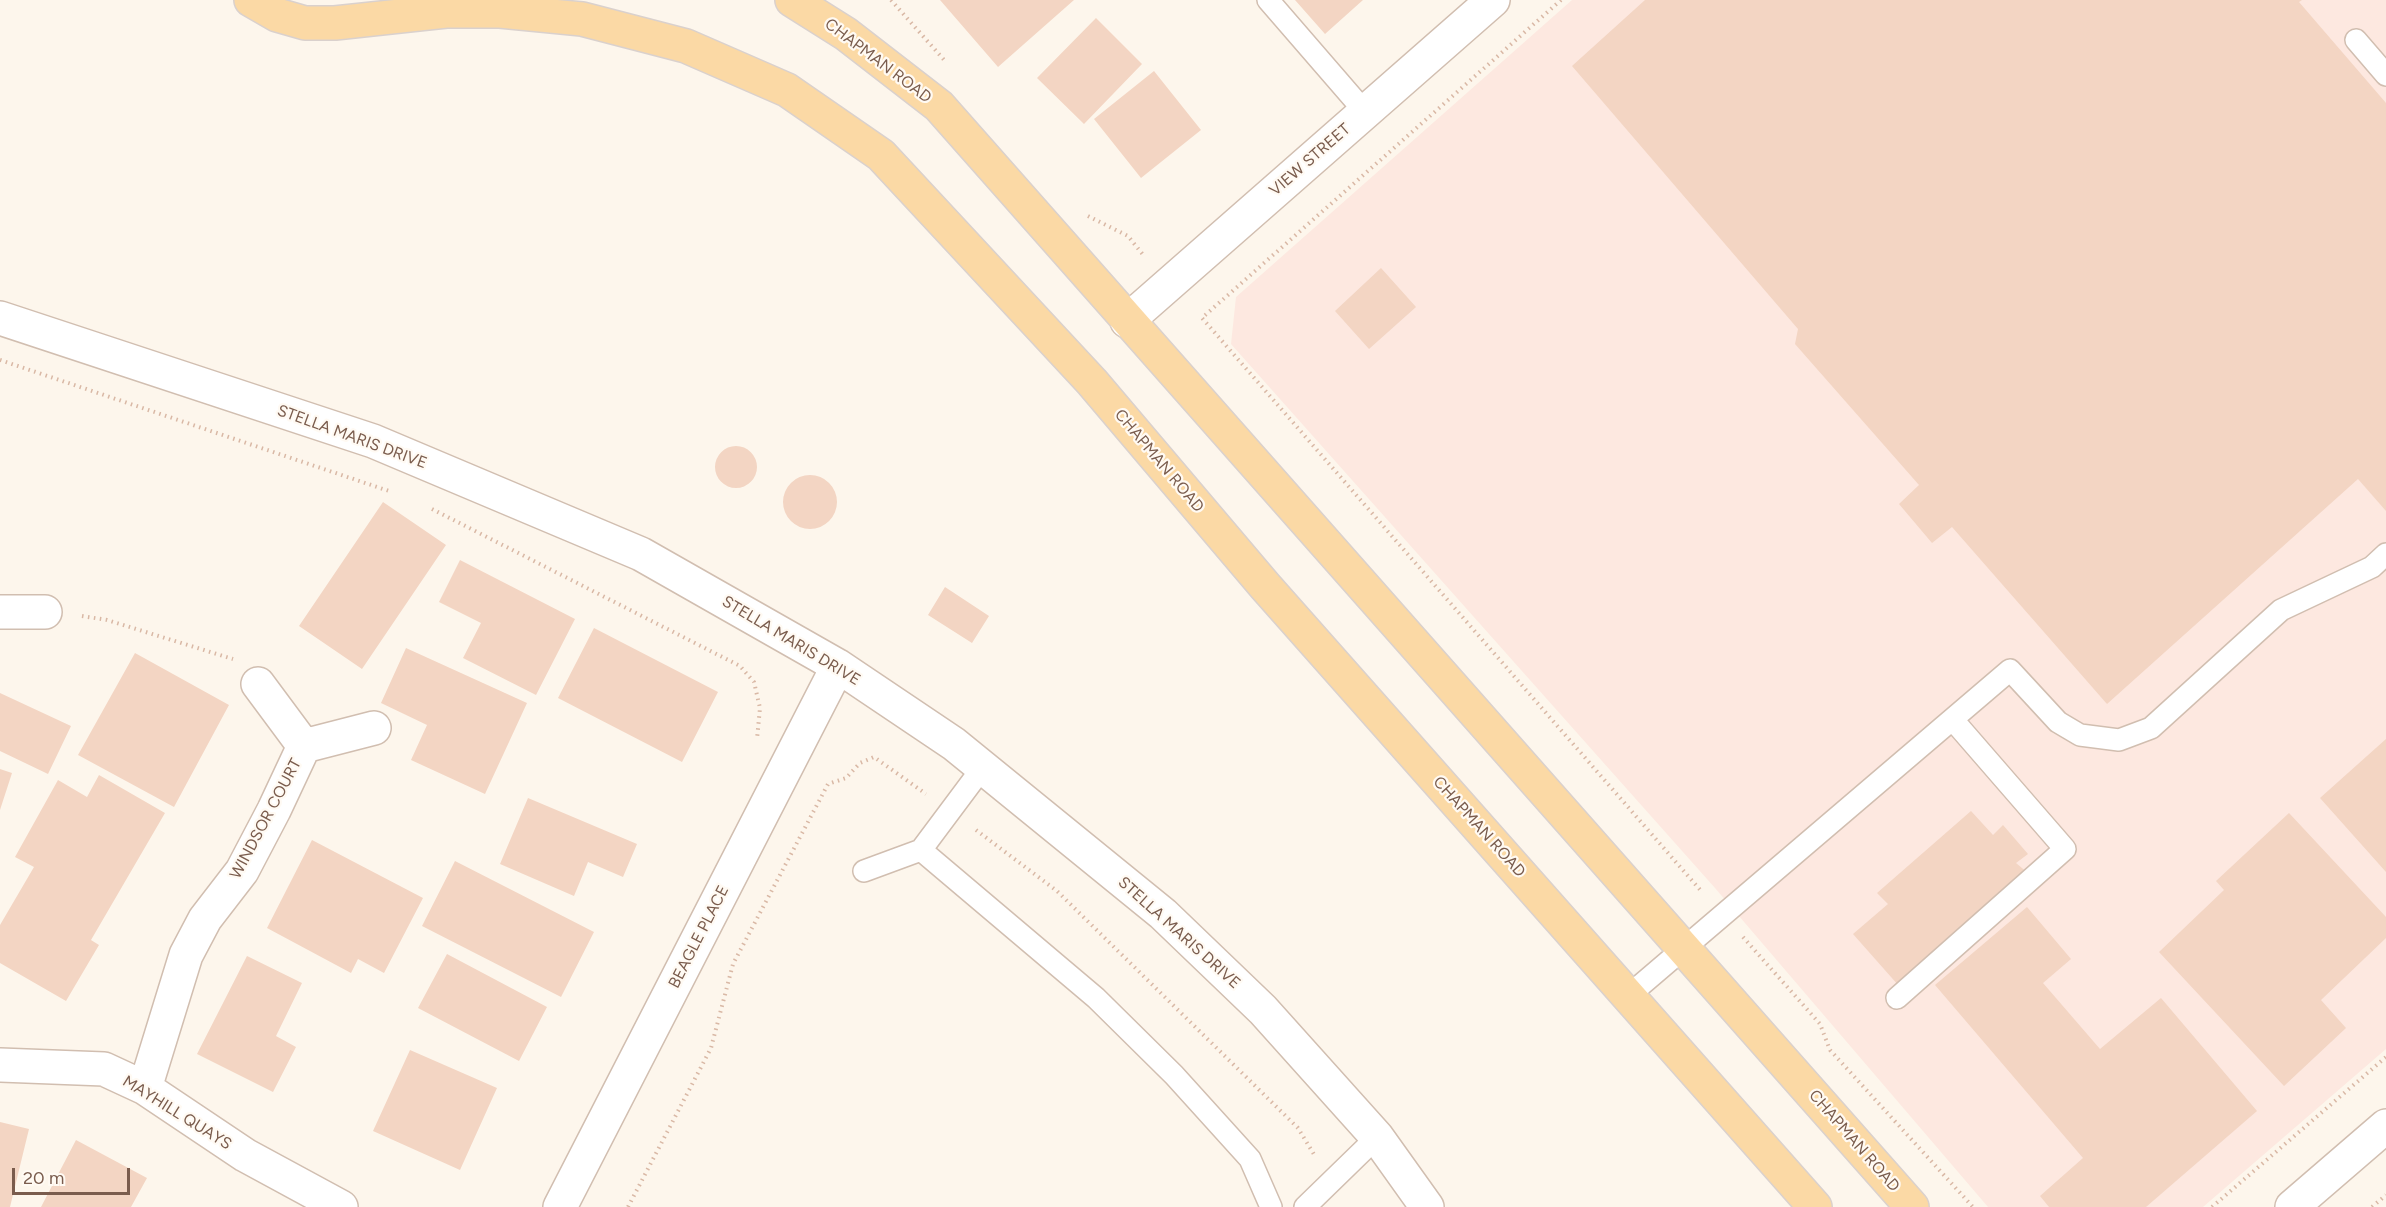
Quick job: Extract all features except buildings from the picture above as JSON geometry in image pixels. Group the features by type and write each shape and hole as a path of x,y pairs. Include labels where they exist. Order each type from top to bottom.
{"main road":[{"name":"CHAPMAN ROAD","path":"252,0 277,15 305,23 335,23 446,11 500,11 582,19 686,46 787,90 881,155 1092,382 1265,586 1815,1207"},
{"name":"CHAPMAN ROAD","path":"335,23 364,15 389,0"},
{"name":"CHAPMAN ROAD","path":"792,0 846,34 939,106 1912,1207"}],"street":[{"name":"VIEW STREET","path":"1127,321 1493,0"},
{"name":"STELLA MARIS DRIVE","path":"0,318 373,441 642,554 838,666 954,744 1162,914 1263,1010 1377,1137 1428,1207"},
{"path":"0,612 45,612"},
{"name":"BEAGLE PLACE","path":"560,1207 838,666"},
{"name":"WINDSOR COURT","path":"258,684 304,746"},
{"name":"WINDSOR COURT","path":"304,746 374,728"},
{"name":"WINDSOR COURT","path":"145,1088 186,955 205,919 242,871 304,746"},
{"name":"MAYHILL QUAYS","path":"0,1065 104,1069 145,1088 245,1155 341,1207"},
{"path":"2292,1207 2386,1126"}],"lane":[{"path":"1268,0 1365,112"},
{"path":"2356,40 2386,75"},
{"path":"1628,996 2010,670 2058,723 2080,735 2119,740 2151,728 2281,610 2372,567 2386,554"},
{"path":"1897,998 2065,849 1953,720"},
{"path":"864,871 921,850 983,767"},
{"path":"921,850 1096,998 1174,1075 1250,1159 1271,1207"},
{"path":"1305,1207 1377,1137"}],"path":[{"path":"1561,0 1202,318 1706,896"},
{"path":"0,360 400,495"},
{"path":"422,504 740,666 754,682 760,708 757,739 762,747"},
{"path":"45,612 107,620 234,659 258,684"},
{"path":"628,1207 711,1048 733,964 828,784 846,778 860,762 874,758 926,795"},
{"path":"975,829 1057,891 1298,1128 1315,1156"},
{"path":"1742,936 1820,1024 1830,1050 1973,1207"},
{"path":"2212,1207 2386,1057"},
{"path":"2372,1207 2386,1195"}],"shaded area":[{"path":"1572,0 2386,0 2386,1049 2203,1207 1988,1207 1715,888 1231,344 1236,297"}]}
